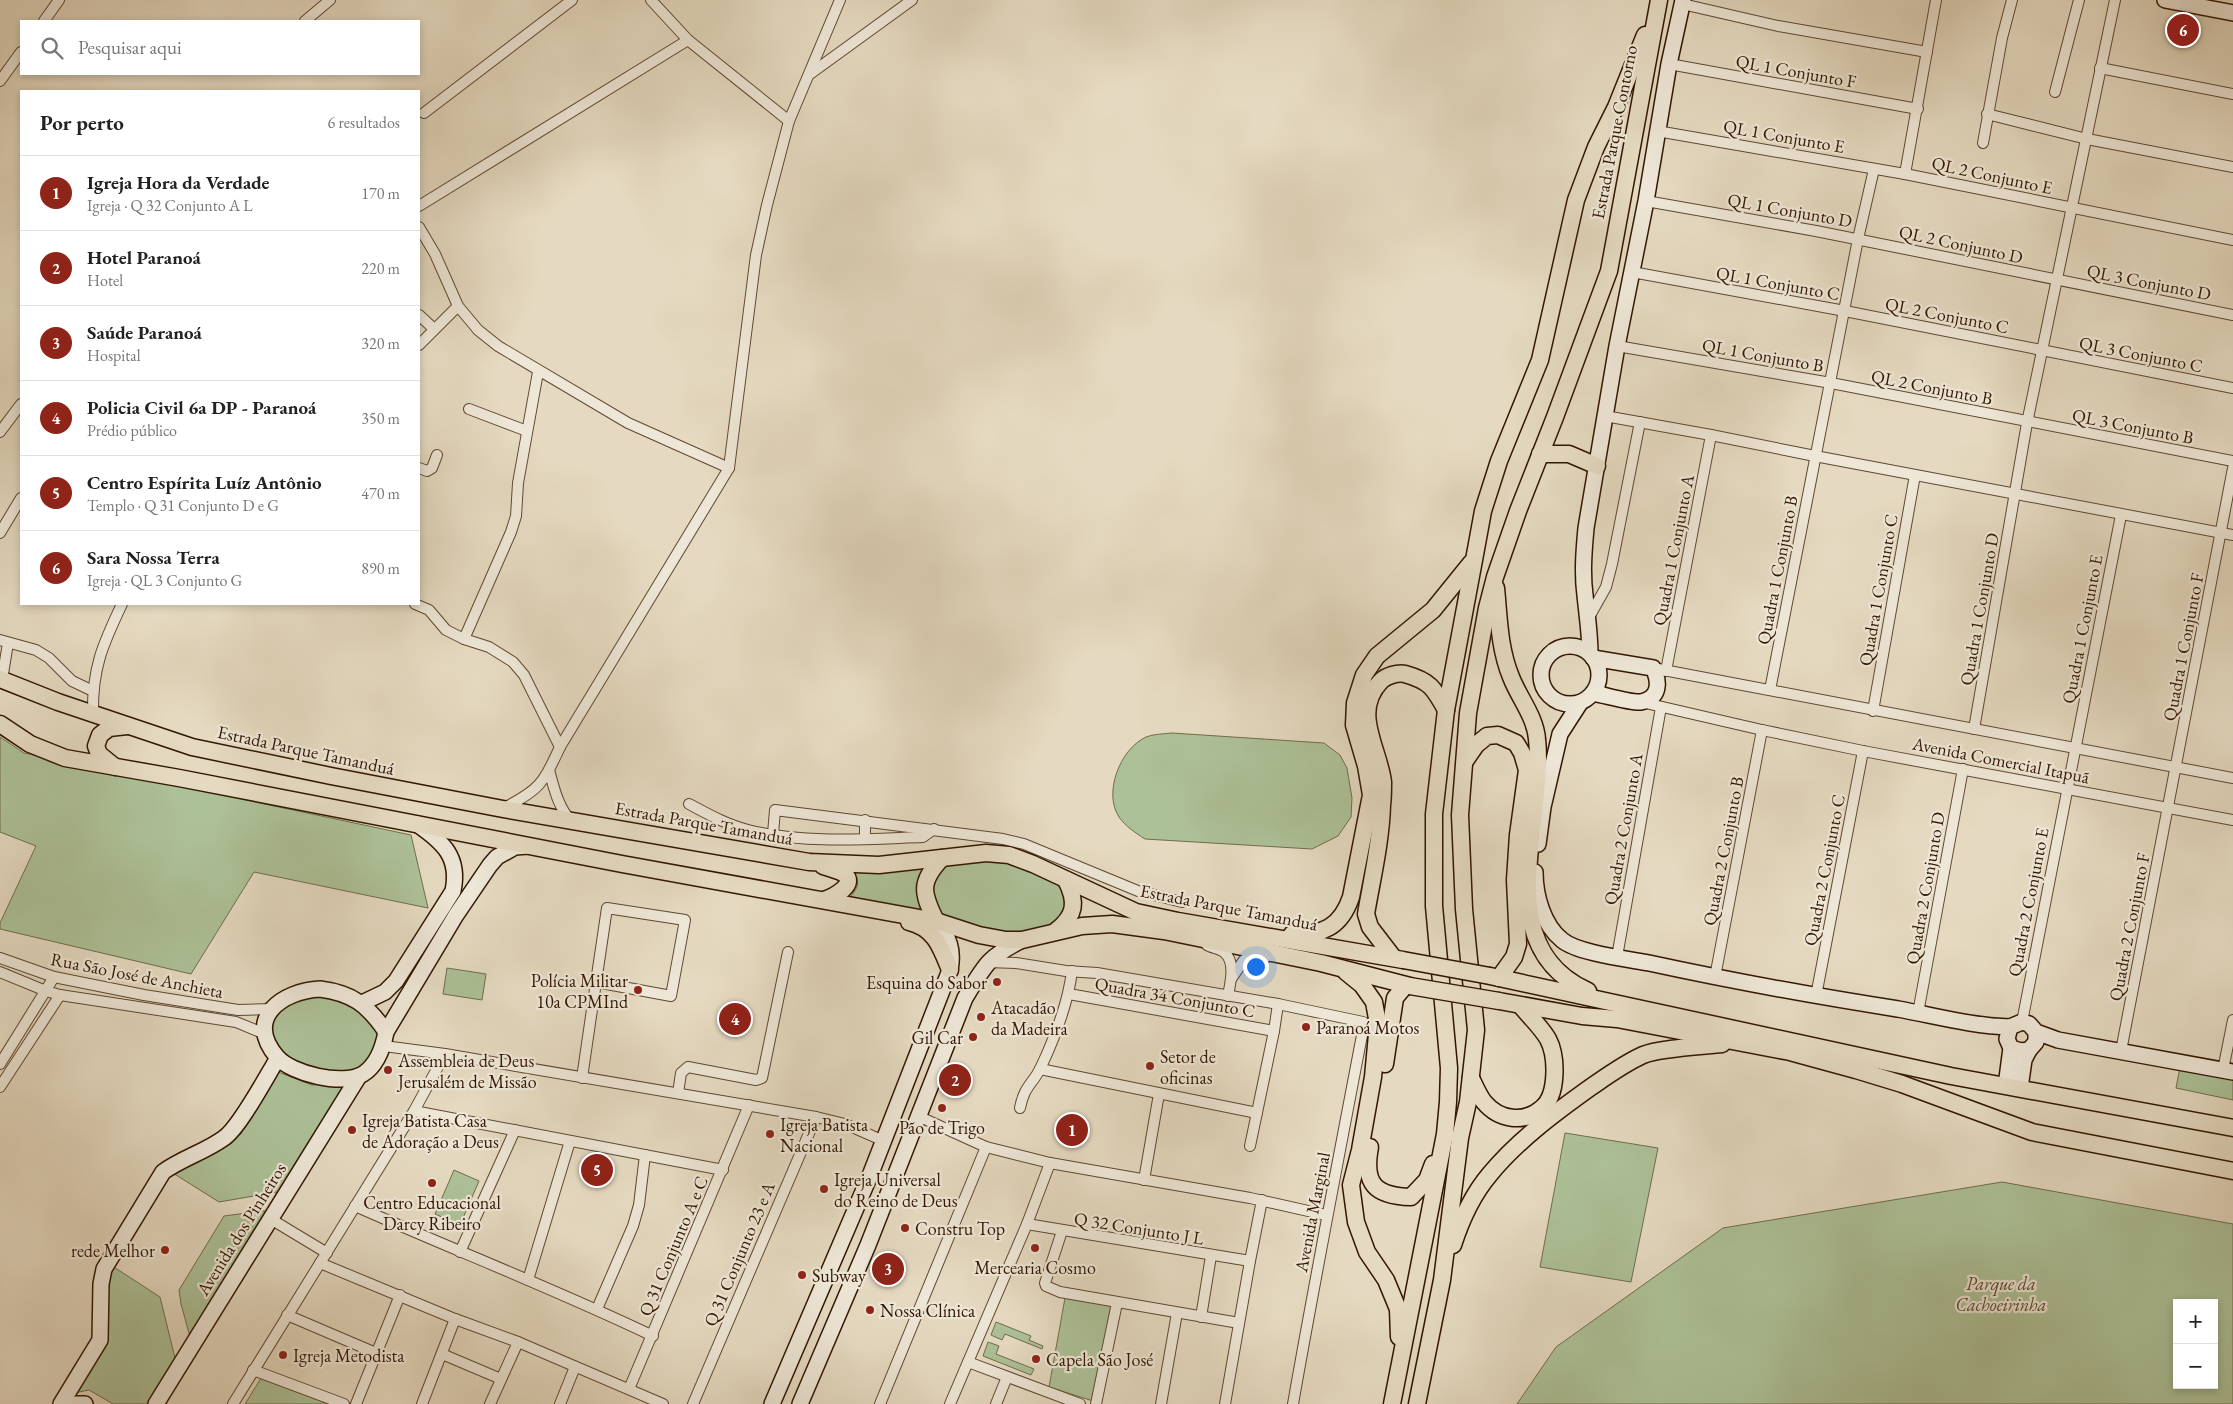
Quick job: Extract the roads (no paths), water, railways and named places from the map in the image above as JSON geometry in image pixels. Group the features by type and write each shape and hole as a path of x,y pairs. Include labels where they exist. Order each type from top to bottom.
{"main road":[{"name":"Estrada Parque Contorno","path":"1442,1280 1460,1138 1471,1078 1476,1030 1461,855 1460,815 1468,713 1487,608 1495,576 1609,270 1659,0"},
{"path":"1392,1404 1444,1134 1448,1102 1449,1068 1434,906 1434,814 1446,710 1483,511 1499,460 1519,416 1542,352 1576,200 1596,147 1616,107 1642,40 1656,18"},
{"path":"1540,454 1569,454 1597,466"},
{"path":"1245,933 1306,935 1326,930 1341,918 1347,910 1371,795 1366,766 1354,725 1355,703 1364,675 1377,656 1433,610 1455,586 1474,560"},
{"path":"1495,576 1501,648 1511,678 1530,714 1537,739 1536,800 1528,865 1528,905 1531,921 1550,964 1571,984 1620,1005 2013,1087 2233,1128"},
{"path":"1398,959 1370,927 1366,914 1383,781 1367,726 1369,703 1376,687 1385,677 1402,673 1425,680 1437,693 1446,710"},
{"name":"Estrada Parque Tamanduá","path":"1,680 127,726 192,747 331,776 503,809 809,862 880,865 986,853 1009,856 1033,864 1136,912 1494,977 1620,1005"},
{"name":"Estrada Parque Tamanduá","path":"0,724 30,744 65,758 936,921 978,935 1006,940 1022,940 1082,926 1112,924 1183,935 1321,963 1408,986 1742,1042 1856,1070 2032,1132 2233,1171"},
{"path":"116,768 99,754 96,746 100,735 109,728 127,726"},
{"path":"1464,762 1476,745 1487,736 1498,735 1516,743 1522,753 1527,770 1518,835 1515,880 1518,944 1514,957 1494,977"},
{"path":"936,921 924,892 926,878 942,858"},
{"path":"809,862 842,873 847,878 846,888 827,901"},
{"path":"1056,931 1071,913 1073,904 1072,883"},
{"path":"827,901 842,907 916,924 932,933 950,970"},
{"path":"1340,968 1362,985 1374,1002 1378,1024 1373,1077 1360,1150 1351,1186 1358,1229 1367,1252 1386,1280 1398,1309 1400,1365"},
{"path":"1408,986 1395,998 1366,1168 1371,1181 1379,1190 1393,1196 1411,1197 1427,1180 1444,1134"},
{"path":"1471,1078 1484,1102 1502,1117 1524,1118 1543,1108 1554,1086 1553,1055 1548,1039 1521,1006"},
{"path":"1417,1404 1442,1280 1460,1224 1476,1193 1490,1174 1559,1110 1606,1077 1644,1054 1742,1042"}],"street":[{"path":"45,20 59,0"},
{"path":"306,20 330,0"},
{"path":"424,113 572,0"},
{"path":"503,809 529,796 542,782 560,747 729,468 756,255 789,121 840,0"},
{"path":"810,75 912,0"},
{"path":"1905,174 1936,0"},
{"path":"1983,143 1987,114 2012,0"},
{"path":"2055,92 2079,0"},
{"name":"Quadra 1 Conjunto D","path":"1974,729 2027,423 2115,0"},
{"path":"2165,0 2218,5 2233,13"},
{"path":"657,2 688,40 789,121"},
{"path":"1927,52 1778,26 1683,2 1669,64 1646,201 1617,346 1584,554 1584,595 1589,620 1592,656 1598,670 1598,682 1593,693 1580,703 1560,734 1543,807 1535,868 1538,899 1548,923 1562,941 1584,950 1715,977 1918,1013 2012,1034 2029,1024 2034,1041 2013,1087"},
{"path":"420,205 688,40"},
{"path":"0,81 20,53"},
{"name":"QL 1 Conjunto F","path":"1669,64 1918,109"},
{"path":"2100,68 2233,94"},
{"path":"1987,114 2087,139 2233,167"},
{"name":"QL 1 Conjunto E","path":"1657,131 1905,174"},
{"name":"QL 1 Conjunto D","path":"1646,201 1858,239 1874,169"},
{"name":"QL 2 Conjunto E","path":"1905,174 2233,240"},
{"path":"420,229 435,254 458,306 478,330 498,346 538,372 628,423 729,468"},
{"name":"QL 2 Conjunto D","path":"1858,239 2058,280"},
{"name":"QL 1 Conjunto C","path":"1632,272 1845,311 1858,239"},
{"name":"QL 3 Conjunto D","path":"2058,280 2233,315"},
{"path":"420,344 433,328 458,306"},
{"name":"QL 2 Conjunto C","path":"1845,311 2043,351"},
{"name":"QL 1 Conjunto B","path":"1617,346 1831,383 1845,311"},
{"path":"420,316 433,328"},
{"name":"QL 3 Conjunto C","path":"2043,351 2233,388"},
{"path":"464,639 511,532 516,516 518,483 538,372"},
{"name":"QL 2 Conjunto B","path":"1831,383 2027,423"},
{"name":"Quadra 1 Conjunto B","path":"1770,690 1831,383"},
{"path":"0,432 20,405"},
{"path":"469,409 527,431"},
{"path":"1605,416 2233,535"},
{"path":"1573,646 1606,587 1640,422"},
{"name":"QL 3 Conjunto B","path":"2027,423 2233,461"},
{"name":"Quadra 1 Conjunto A","path":"1660,669 1711,435"},
{"path":"420,468 427,471 432,468 437,456"},
{"name":"Quadra 1 Conjunto F","path":"2169,808 2233,468"},
{"name":"Quadra 1 Conjunto C","path":"1872,710 1915,475"},
{"path":"0,533 20,500"},
{"name":"Quadra 1 Conjunto E","path":"2066,788 2121,515"},
{"path":"93,714 93,691 97,663 122,605"},
{"path":"417,605 429,610 446,630 464,639 489,647 513,662 524,675 560,747"},
{"path":"1,680 4,641 36,650 49,658 72,681 93,691"},
{"path":"1560,734 1555,701 1541,683 1542,666 1551,652 1562,647 1573,646 1592,656 1660,669 1657,677 1658,687 1653,697 1640,702 1593,693"},
{"name":"Avenida Comercial Itapuã","path":"1660,669 2233,778"},
{"path":"1555,701 1572,705 1580,703"},
{"name":"Avenida Comercial Itapuã","path":"1640,702 1863,751 2233,820"},
{"name":"Quadra 2 Conjunto A","path":"1617,957 1661,707"},
{"name":"Quadra 2 Conjunto B","path":"1715,977 1762,730"},
{"name":"Quadra 2 Conjunto C","path":"1816,996 1863,751"},
{"name":"Quadra 2 Conjunto D","path":"1918,1013 1964,769"},
{"path":"549,770 556,795 564,813 571,821"},
{"name":"Quadra 2 Conjunto E","path":"2012,1034 2066,788"},
{"path":"689,804 718,819 748,830 773,834 825,839 865,839 923,837 934,829"},
{"name":"Quadra 2 Conjunto F","path":"2121,1051 2169,808"},
{"path":"773,834 776,810 1003,839 1024,844 1138,891 1182,902"},
{"path":"865,820 865,839"},
{"path":"362,1003 385,992 396,981 453,891 456,878 450,854 436,837 415,823"},
{"path":"385,1039 375,1015 362,1003 335,991 306,990 283,998 271,1009 265,1021 265,1034 268,1044 278,1058 298,1071 331,1079 359,1076 376,1060 385,1039 456,916 490,864 515,847 530,846"},
{"path":"1072,883 1087,871"},
{"path":"582,1078 596,982 607,908 685,920 671,996 596,982"},
{"path":"775,1398 884,1141 950,970 953,957 947,935 936,921"},
{"path":"1183,935 1224,953 1230,965 1231,979 1228,996"},
{"path":"800,1403 920,1117 965,998 986,962 1002,950 1022,940"},
{"path":"678,1092 681,1073 688,1068 756,1080 762,1078 788,952"},
{"path":"1231,979 1244,960 1257,956 1296,964 1321,963"},
{"name":"Rua São José de Anchieta","path":"0,958 54,977 238,1010 271,1009"},
{"path":"986,962 1016,963 1069,971 1098,973 1278,1004 1250,1146"},
{"path":"1020,1108 1026,1088 1040,1069 1070,994 1069,971"},
{"name":"Rua São José de Anchieta","path":"0,972 60,995 236,1022 265,1034"},
{"path":"0,1064 54,977"},
{"name":"Quadra 34 Conjunto C","path":"1070,994 1274,1031"},
{"path":"0,1087 60,995"},
{"name":"Avenida Marginal","path":"1278,1004 1361,1021 1364,1026 1326,1216 1293,1404"},
{"path":"2012,1034 2021,1051 2034,1041 2058,1040 2228,1071 2233,1020"},
{"path":"2012,1034 2013,1087"},
{"path":"385,1039 445,1054 582,1078 678,1092 816,1117 845,1124 884,1141"},
{"path":"918,1054 933,1051 940,1062"},
{"path":"232,1404 414,1111 445,1054"},
{"path":"61,1404 100,1340 101,1284 104,1269 163,1172 174,1164 225,1138 235,1127 278,1058"},
{"path":"1040,1069 1257,1113"},
{"name":"Avenida dos Pinheiros","path":"156,1404 269,1218 359,1076"},
{"path":"1144,1180 1158,1094"},
{"name":"Q 31 Conjunto A e C","path":"629,1389 749,1105"},
{"path":"414,1111 723,1170"},
{"name":"Q 31 Conjunto 23 e A","path":"692,1404 816,1117"},
{"path":"920,1117 986,1147 1050,1163 1262,1200 1326,1216"},
{"path":"460,1252 515,1130"},
{"path":"528,1280 570,1141"},
{"path":"880,1404 986,1147"},
{"path":"598,1309 633,1226 639,1205 645,1155"},
{"path":"950,1404 1027,1224 1050,1163"},
{"path":"1334,1182 1346,1182 1351,1186"},
{"path":"1225,1404 1262,1200"},
{"path":"355,1206 598,1309 653,1336"},
{"path":"269,1218 326,1253"},
{"name":"Q 32 Conjunto J L","path":"1027,1224 1250,1261"},
{"path":"1062,1231 1045,1283 1046,1286 1060,1292 1239,1324"},
{"path":"1201,1316 1211,1256"},
{"path":"320,1263 455,1319 518,1342 663,1404"},
{"path":"356,1404 400,1295"},
{"path":"1096,1404 1117,1302"},
{"path":"1161,1404 1177,1313"},
{"path":"286,1315 376,1353"},
{"path":"422,1404 455,1319"},
{"path":"490,1404 518,1342"},
{"path":"442,1354 501,1379"},
{"path":"794,1356 794,1366 800,1372 805,1372 817,1366"},
{"path":"968,1362 1080,1404"},
{"path":"560,1404 576,1368"},
{"path":"252,1370 344,1404"},
{"path":"996,1404 1007,1377"},
{"path":"775,1398 786,1386 793,1386 800,1403"},
{"path":"76,1404 85,1404"}],"place":[{"name":"Sara Nossa Terra","path":"2183,30"},
{"name":"Esquina do Sabor","path":"997,982"},
{"name":"Polícia Militar 10a CPMInd","path":"638,990"},
{"name":"Atacadão da Madeira","path":"981,1017"},
{"name":"Policia Civil 6a DP - Paranoá","path":"735,1019"},
{"name":"Paranoá Motos","path":"1306,1027"},
{"name":"Gil Car","path":"973,1037"},
{"name":"Setor de oficinas","path":"1150,1066"},
{"name":"Assembleia de Deus Jerusalém de Missão","path":"388,1070"},
{"name":"Hotel Paranoá","path":"955,1080"},
{"name":"Pão de Trigo","path":"942,1108"},
{"name":"Igreja Batista Casa de Adoração a Deus","path":"352,1130"},
{"name":"Igreja Hora da Verdade","path":"1072,1130"},
{"name":"Igreja Batista Nacional","path":"770,1134"},
{"name":"Centro Espírita Luíz Antônio","path":"597,1170"},
{"name":"Centro Educacional Darcy Ribeiro","path":"432,1183"},
{"name":"Igreja Universal do Reino de Deus","path":"824,1189"},
{"name":"Constru Top","path":"905,1228"},
{"name":"Mercearia Cosmo","path":"1035,1248"},
{"name":"rede Melhor","path":"165,1250"},
{"name":"Saúde Paranoá","path":"888,1269"},
{"name":"Subway","path":"802,1275"},
{"name":"Nossa Clínica","path":"870,1310"},
{"name":"Igreja Metodista","path":"283,1355"},
{"name":"Capela São José","path":"1036,1359"}],"park label":[{"name":"Parque da Cachoeirinha","path":"2001,1294"}]}
